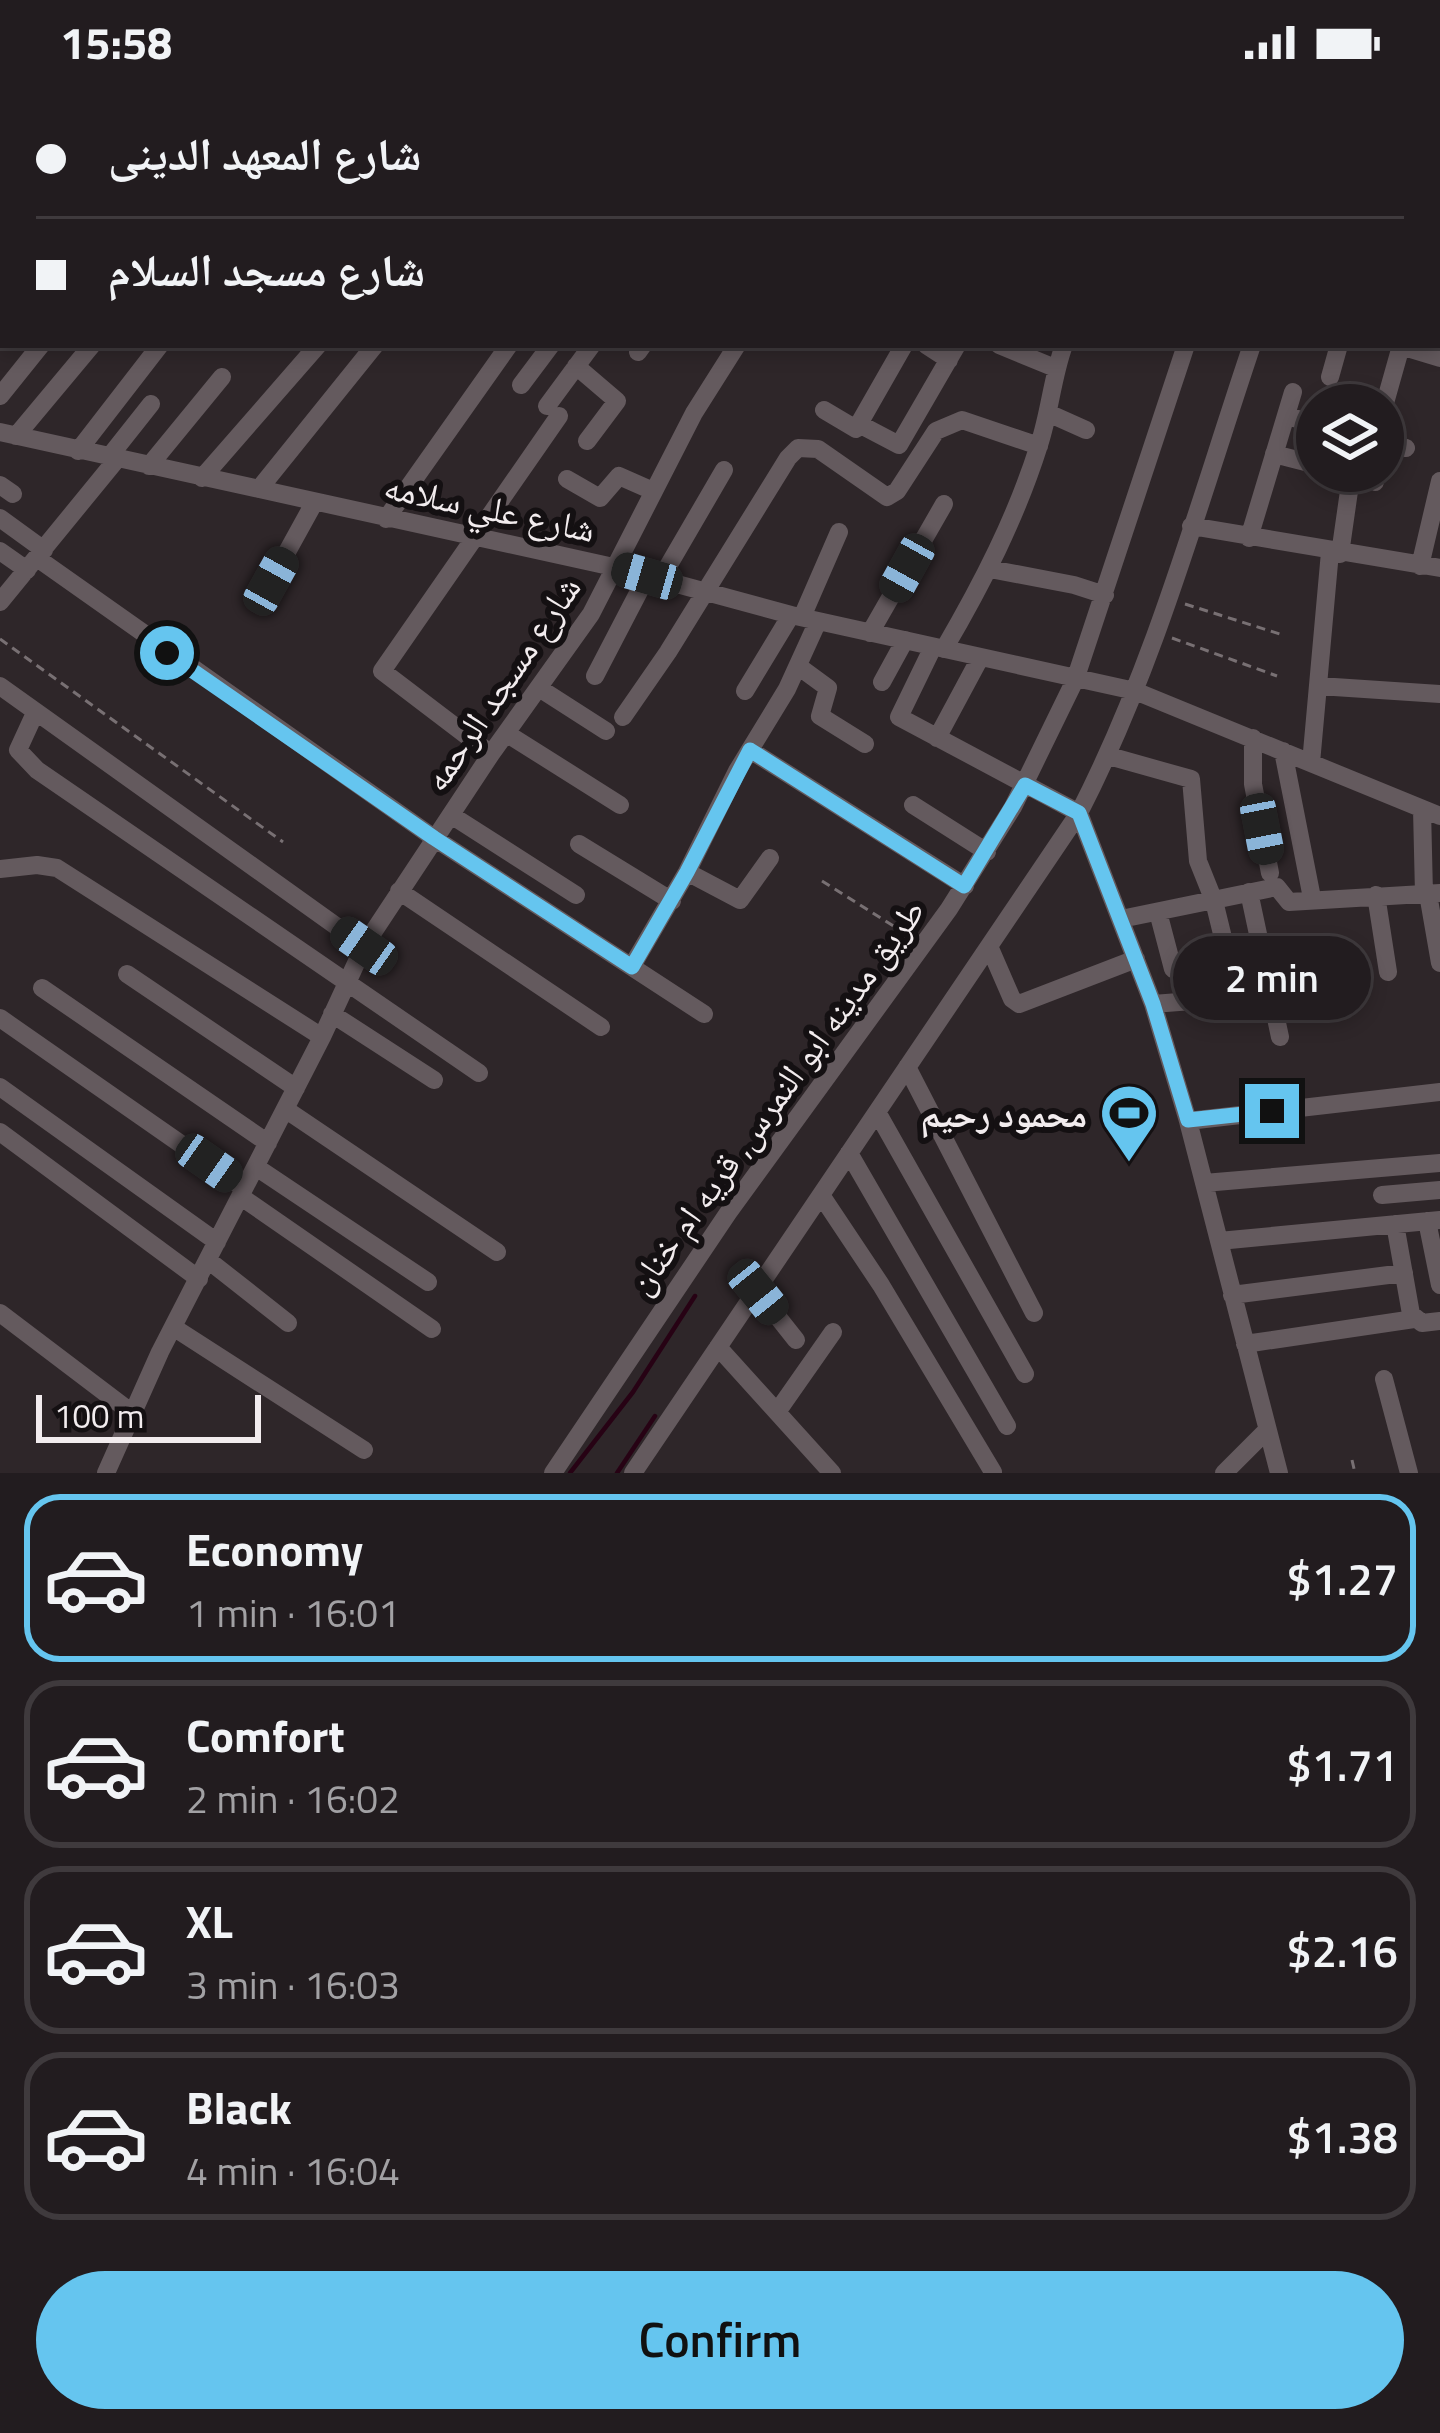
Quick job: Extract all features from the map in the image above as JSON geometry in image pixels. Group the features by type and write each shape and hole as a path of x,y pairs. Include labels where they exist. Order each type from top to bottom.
{"street":[{"path":"0,396 39,348"},
{"path":"8,434 89,348"},
{"path":"78,451 158,348"},
{"path":"202,478 315,348"},
{"path":"259,489 373,348"},
{"path":"386,519 506,348"},
{"path":"521,385 549,348"},
{"path":"491,754 382,670 474,539 590,348"},
{"name":"شارع مسجد الرحمه","path":"106,1473 173,1327 364,946 491,754 567,652 618,568 694,413 735,348"},
{"path":"824,410 853,430 902,348"},
{"path":"1006,348 1055,368"},
{"path":"1063,348 1039,446 990,568 899,713 903,720 1079,813 1153,1004 1188,1120 1279,1473"},
{"name":"طريق مدينه ابو النمرس, قريه ام خنان","path":"553,1473 728,1213 964,886 1025,785 1075,680 1185,348"},
{"path":"633,1473 1079,813 1135,691 1251,348"},
{"path":"1330,377 1338,348"},
{"path":"1390,384 1398,348"},
{"path":"1406,348 1440,358"},
{"path":"859,424 898,445 953,352"},
{"path":"576,366 616,401 587,441"},
{"path":"149,466 222,377"},
{"path":"1249,538 1293,392"},
{"path":"1,599 151,404"},
{"path":"1048,413 1086,430"},
{"path":"1286,416 1296,419"},
{"path":"623,717 798,448 818,449 887,497 897,491 936,431 962,420 1039,446"},
{"name":"شارع علي سلامه","path":"8,434 618,568 870,633 1135,691 1431,812"},
{"path":"1274,454 1296,460"},
{"path":"595,676 724,470"},
{"path":"567,479 601,498 619,476 653,491"},
{"path":"1191,526 1430,567 1440,481"},
{"path":"1312,763 1335,553 1348,492"},
{"path":"271,581 314,503"},
{"path":"870,633 944,504"},
{"path":"0,518 36,559 434,838 704,1013"},
{"path":"632,967 798,667 804,617 839,532"},
{"path":"0,551 36,559"},
{"path":"990,568 1074,584 1105,595"},
{"path":"745,691 804,617"},
{"path":"882,682 905,640"},
{"path":"937,738 980,658"},
{"path":"798,667 828,688 820,716 865,744"},
{"path":"0,686 364,946"},
{"path":"1319,686 1440,694"},
{"path":"539,688 606,731"},
{"path":"34,713 18,750 37,770 479,1073"},
{"path":"506,734 620,805"},
{"path":"1252,738 1253,784 1270,873"},
{"path":"750,750 964,886"},
{"path":"1283,751 1312,898"},
{"path":"1108,756 1191,779 1198,861 1214,901 1236,996 1153,1004"},
{"path":"913,805 987,852"},
{"path":"1431,812 1431,894 1440,963"},
{"path":"451,815 576,895"},
{"path":"579,844 671,902"},
{"path":"687,872 740,900 770,858"},
{"path":"0,869 57,868 322,1037"},
{"path":"1121,919 1279,887 1287,902 1431,894"},
{"path":"399,891 601,1027"},
{"path":"1250,892 1280,1037"},
{"path":"1376,896 1388,972"},
{"path":"1158,912 1173,969"},
{"path":"989,946 1012,999 1019,1004 1136,959"},
{"path":"127,974 296,1088"},
{"path":"42,988 268,1143"},
{"path":"332,1014 434,1080"},
{"path":"0,1018 432,1329"},
{"path":"907,1067 1034,1313"},
{"path":"0,1087 212,1251 288,1323"},
{"path":"1188,1120 1440,1092"},
{"path":"285,1109 497,1252"},
{"path":"877,1112 1025,1374"},
{"path":"0,1132 199,1279"},
{"path":"849,1153 1007,1426"},
{"path":"1204,1183 1440,1163"},
{"path":"256,1167 428,1282"},
{"path":"1382,1195 1440,1190"},
{"path":"821,1195 993,1472"},
{"path":"1219,1240 1433,1220 1440,1283"},
{"path":"1395,1224 1414,1319"},
{"path":"1232,1295 1404,1273"},
{"path":"758,1292 796,1340"},
{"path":"0,1313 132,1413"},
{"path":"1245,1344 1414,1319 1440,1322"},
{"path":"173,1327 364,1450"},
{"path":"777,1412 833,1332"},
{"path":"718,1347 832,1473"},
{"path":"1384,1379 1409,1473"},
{"path":"1224,1473 1267,1430"}],"path":[{"path":"1166,598 1283,635"},
{"path":"1155,631 1277,676"},
{"path":"0,639 283,842"},
{"path":"822,880 922,945"},
{"path":"1352,1460 1354,1473"}],"waterway":[{"path":"570,1473 633,1392 695,1296"},
{"path":"617,1473 655,1416"}],"place":[{"name":"محمود رحيم","path":"1129,1164"}],"route":[{"path":"167,653 434,838 632,967 750,750 964,886 1025,785 1079,813 1153,1004 1188,1120 1272,1111"}]}
